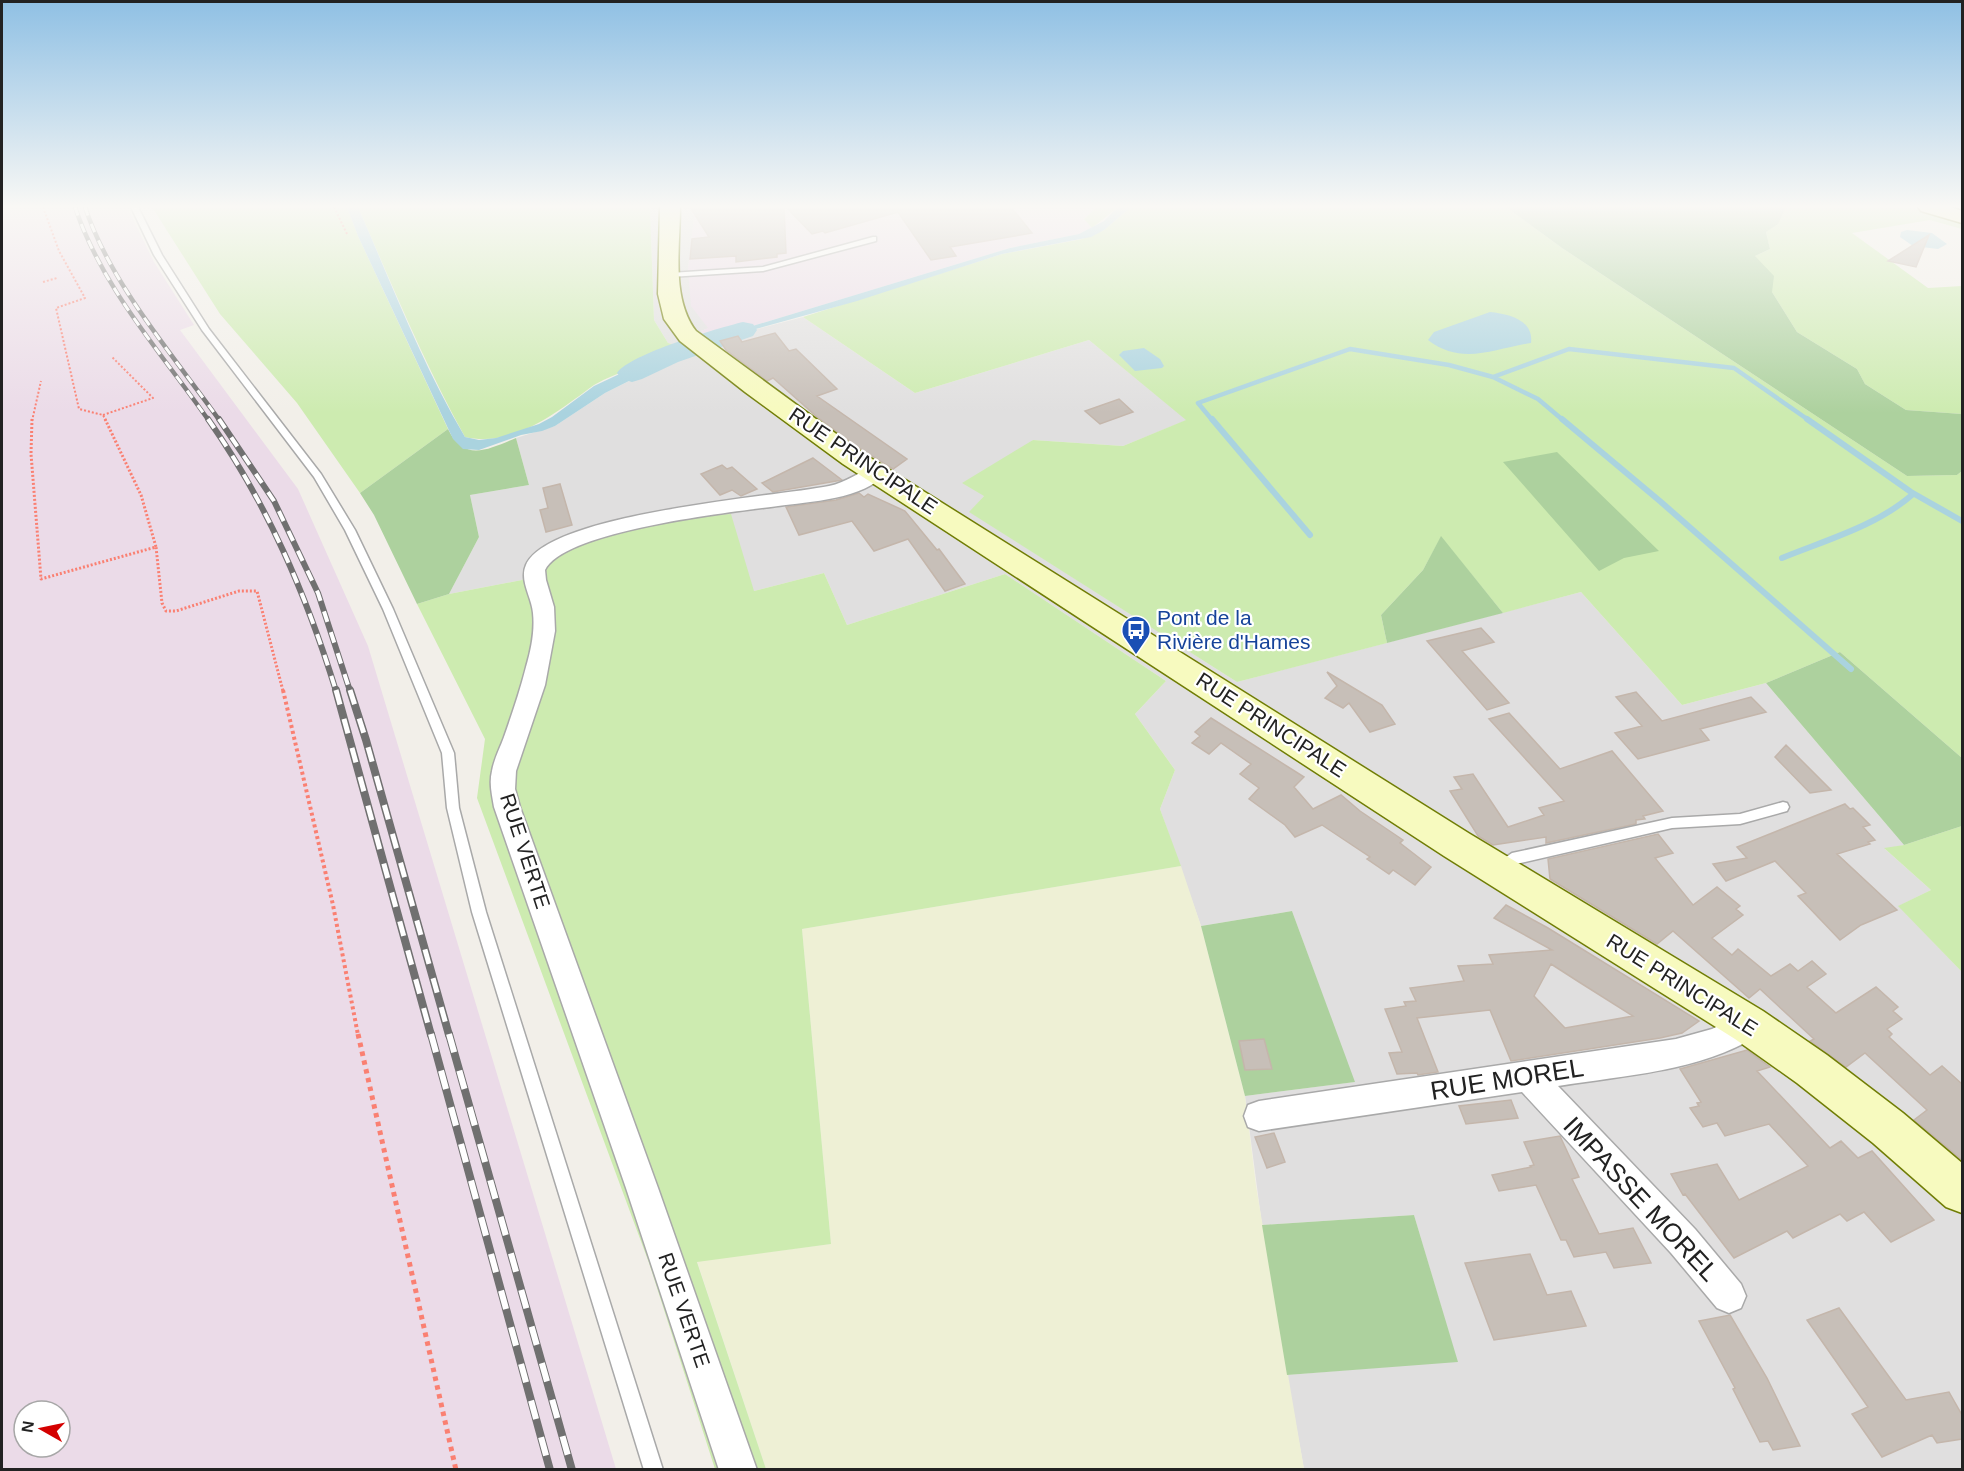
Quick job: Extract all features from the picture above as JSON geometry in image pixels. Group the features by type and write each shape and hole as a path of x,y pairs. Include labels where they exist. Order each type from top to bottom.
{"street":[{"name":"RUE PRINCIPALE","path":"670,276 669,294 672,314 697,343 841,451 1498,870 1749,1025 1812,1069 1888,1128 1962,1191"},
{"name":"RUE VERTE","path":"738,1470 642,1188 507,807 503,789 504,771 543,645 545,614 534,574 536,566 547,552 572,541 672,515 832,492 856,484 875,473"},
{"name":"RUE MOREL","path":"1259,1116 1528,1077 1685,1050 1733,1036 1749,1025"},
{"name":"IMPASSE MOREL","path":"1528,1077 1683,1241 1729,1296"}],"lane":[{"path":"171,276 206,330 318,476 350,530 388,609 448,753 453,807 479,912 654,1470"},
{"path":"1498,870 1512,859 1672,823 1740,819 1783,807"}],"path":[{"path":"73,276 85,298 56,308 79,409 104,415 153,398 112,357"},
{"path":"43,282 57,278"},
{"path":"41,381 33,421 31,454 41,579 156,547"},
{"path":"104,415 136,480 150,518 156,547 162,603 166,611 176,611 239,591 257,591 264,611 333,905 355,1021 456,1470"}],"shaded area":[{"path":"2,276 163,276 194,325 180,330 298,489 368,646 616,1469 2,1469"},
{"path":"652,276 690,276 709,328 701,331 712,343 803,317 915,393 1089,340 1187,420 1123,446 1033,440 970,512 1237,682 1581,592 1682,705 1766,683 1904,845 1885,849 1931,890 1899,906 1962,972 1962,1469 1304,1469 1287,1375 1457,1361 1414,1215 1262,1225 1245,1096 1354,1082 1292,911 1201,926 1160,809 1175,770 1135,714 1166,681 1005,574 847,625 824,573 754,591 559,550 522,580 449,594 479,537 470,495 529,485 516,438 555,426 605,393 668,362 679,346 668,343 654,320"},
{"path":"689,276 919,276 710,339 701,331 708,328 691,306"}],"green space":[{"path":"196,276 376,276 448,429 360,493 297,403 220,314"},
{"path":"388,276 652,276 654,320 668,343 679,346 599,382 550,416 518,432 483,439 465,437"},
{"path":"934,276 1604,276 1907,476 1957,475 1962,471 1962,758 1840,652 1766,683 1682,705 1581,592 1503,613 1441,537 1423,570 1381,615 1387,643 1237,682 969,512 984,496 962,483 1033,440 1123,446 1186,420 1089,340 915,393 803,317"},
{"path":"1604,276 1774,276 1772,292 1797,332 1857,369 1865,384 1906,410 1962,414 1962,471 1957,475 1907,476"},
{"path":"1764,276 1911,276 1928,288 1962,286 1962,414 1906,410 1865,384 1857,369 1797,332"},
{"path":"448,429 454,440 469,450 487,449 516,438 529,485 470,495 479,537 449,594 417,604 374,515 360,493"},
{"path":"1557,452 1659,551 1624,558 1599,571 1503,462"},
{"path":"731,514 754,591 824,573 847,625 1005,574 1166,681 1135,714 1175,770 1160,809 1181,866 802,929 831,1244 697,1262 766,1469 715,1469 649,1263 477,798 485,739 417,604 449,594 522,580 559,550 682,517"},
{"path":"1441,536 1503,613 1387,643 1381,615 1423,570"},
{"path":"1840,652 1962,758 1962,826 1904,845 1766,683"},
{"path":"1962,826 1962,972 1898,906 1931,890 1884,848 1904,845"},
{"path":"1181,866 1201,926 1245,1096 1256,1186 1304,1469 766,1469 697,1261 831,1244 802,929"},
{"path":"1292,911 1355,1082 1245,1096 1201,926"},
{"path":"1414,1215 1458,1362 1287,1375 1262,1225"}],"water":[{"path":"377,276 387,276 421,353 465,437 479,440 496,438 539,424 594,386 679,346 685,353 605,393 555,426 542,431 521,435 479,450 463,449 453,439"},
{"path":"919,276 935,276 712,343 710,339"},
{"path":"1490,312 1505,314 1519,320 1529,329 1531,343 1491,352 1466,354 1441,348 1428,340 1434,332"},
{"path":"1144,348 1160,359 1164,366 1162,368 1135,371 1119,355 1123,351"}],"building":[{"path":"775,333 789,351 796,349 837,389 817,396 907,459 893,469 862,450 817,417 773,378 767,381 726,350 720,341 738,336 742,342"},
{"path":"1119,399 1133,412 1100,424 1085,411"},
{"path":"813,458 842,480 773,492 762,483"},
{"path":"722,465 727,469 732,467 757,489 741,496 732,490 720,495 701,474"},
{"path":"560,484 572,525 546,532 540,510 548,508 543,488"},
{"path":"859,493 864,497 868,494 905,511 937,550 939,549 965,584 945,591 908,539 874,551 852,521 799,535 786,507 836,500"},
{"path":"1481,628 1494,642 1462,651 1509,703 1487,710 1427,641"},
{"path":"1327,672 1382,705 1395,724 1370,732 1349,703 1343,708 1325,698 1337,686"},
{"path":"1636,692 1662,721 1751,697 1766,712 1700,729 1709,740 1638,759 1615,733 1642,726 1616,697"},
{"path":"1509,713 1560,769 1612,751 1663,811 1643,816 1645,819 1636,820 1636,824 1546,843 1546,837 1493,845 1478,836 1450,791 1462,789 1454,777 1473,774 1508,827 1544,815 1539,808 1564,801 1489,719"},
{"path":"1211,718 1304,777 1294,787 1313,809 1341,795 1403,840 1400,843 1431,867 1415,885 1393,870 1389,874 1367,859 1370,857 1322,825 1295,837 1285,825 1249,799 1259,788 1240,774 1251,764 1221,743 1209,754 1192,743 1200,736 1195,732"},
{"path":"1786,745 1831,790 1810,793 1775,757"},
{"path":"1845,804 1850,809 1853,808 1870,825 1863,827 1875,840 1868,842 1870,844 1837,854 1897,910 1861,925 1840,940 1798,896 1806,893 1775,861 1726,881 1713,864 1747,858 1737,847"},
{"path":"1658,834 1673,853 1655,858 1693,905 1717,887 1740,906 1736,909 1743,915 1712,938 1732,955 1738,949 1771,976 1790,964 1798,971 1812,961 1826,974 1807,987 1836,1013 1876,987 1898,1007 1893,1011 1902,1019 1887,1029 1892,1034 1889,1037 1930,1075 1942,1066 1962,1084 1962,1160 1914,1120 1927,1110 1865,1053 1846,1067 1810,1041 1814,1039 1760,989 1749,998 1673,931 1657,944 1550,879 1548,859"},
{"path":"1506,905 1548,928 1699,1021 1682,1033 1660,1038 1511,1061 1490,1010 1417,1018 1438,1072 1418,1075 1417,1073 1397,1074 1389,1053 1402,1052 1385,1009 1406,1006 1404,1002 1416,1001 1410,988 1464,981 1458,966 1493,964 1489,955 1552,950 1494,918","holes":["1551,964 1633,1016 1565,1028 1534,996"]},
{"path":"1264,1039 1272,1069 1245,1070 1239,1041"},
{"path":"1747,1050 1770,1067 1757,1071 1830,1148 1841,1141 1858,1158 1872,1151 1934,1220 1891,1242 1864,1212 1847,1221 1840,1214 1793,1238 1787,1231 1734,1258 1685,1194 1683,1195 1671,1174 1717,1164 1739,1200 1808,1166 1769,1124 1725,1136 1717,1123 1703,1127 1690,1108 1699,1106 1697,1103 1701,1102 1680,1069"},
{"path":"1511,1100 1518,1118 1466,1124 1459,1106"},
{"path":"1274,1133 1285,1162 1267,1168 1255,1137"},
{"path":"1560,1136 1579,1177 1572,1179 1599,1234 1633,1228 1651,1263 1614,1268 1606,1252 1574,1257 1566,1240 1561,1240 1536,1185 1499,1191 1492,1175 1534,1165 1524,1142"},
{"path":"1530,1254 1547,1295 1571,1291 1586,1326 1494,1340 1465,1263"},
{"path":"1839,1308 1906,1400 1949,1392 1962,1415 1962,1439 1937,1443 1932,1435 1882,1457 1852,1414 1868,1407 1807,1320"},
{"path":"1730,1315 1767,1378 1800,1446 1773,1450 1768,1441 1760,1442 1733,1389 1735,1388 1699,1321"}],"waterway":[{"path":"632,373 668,356 743,330"},
{"path":"1213,421 1198,403 1350,349 1449,365 1493,377"},
{"path":"1493,377 1569,349 1734,368 1810,421"},
{"path":"1493,377 1538,399 1564,421"},
{"path":"1212,419 1310,535"},
{"path":"1562,419 1661,502 1851,669"},
{"path":"1807,419 1911,492 1962,521"},
{"path":"1782,558 1867,524 1913,494"}],"railway":[{"path":"107,276 134,318 209,421"},
{"path":"117,276 144,318 220,421"},
{"path":"208,419 267,516 312,619 336,691"},
{"path":"219,419 274,501 318,593 350,691"},
{"path":"336,690 431,1035"},
{"path":"350,690 449,1035"},
{"path":"431,1034 550,1470"},
{"path":"449,1034 572,1470"}],"place":[{"name":"Pont de la Rivière d'Hames","path":"1136,656"}]}
